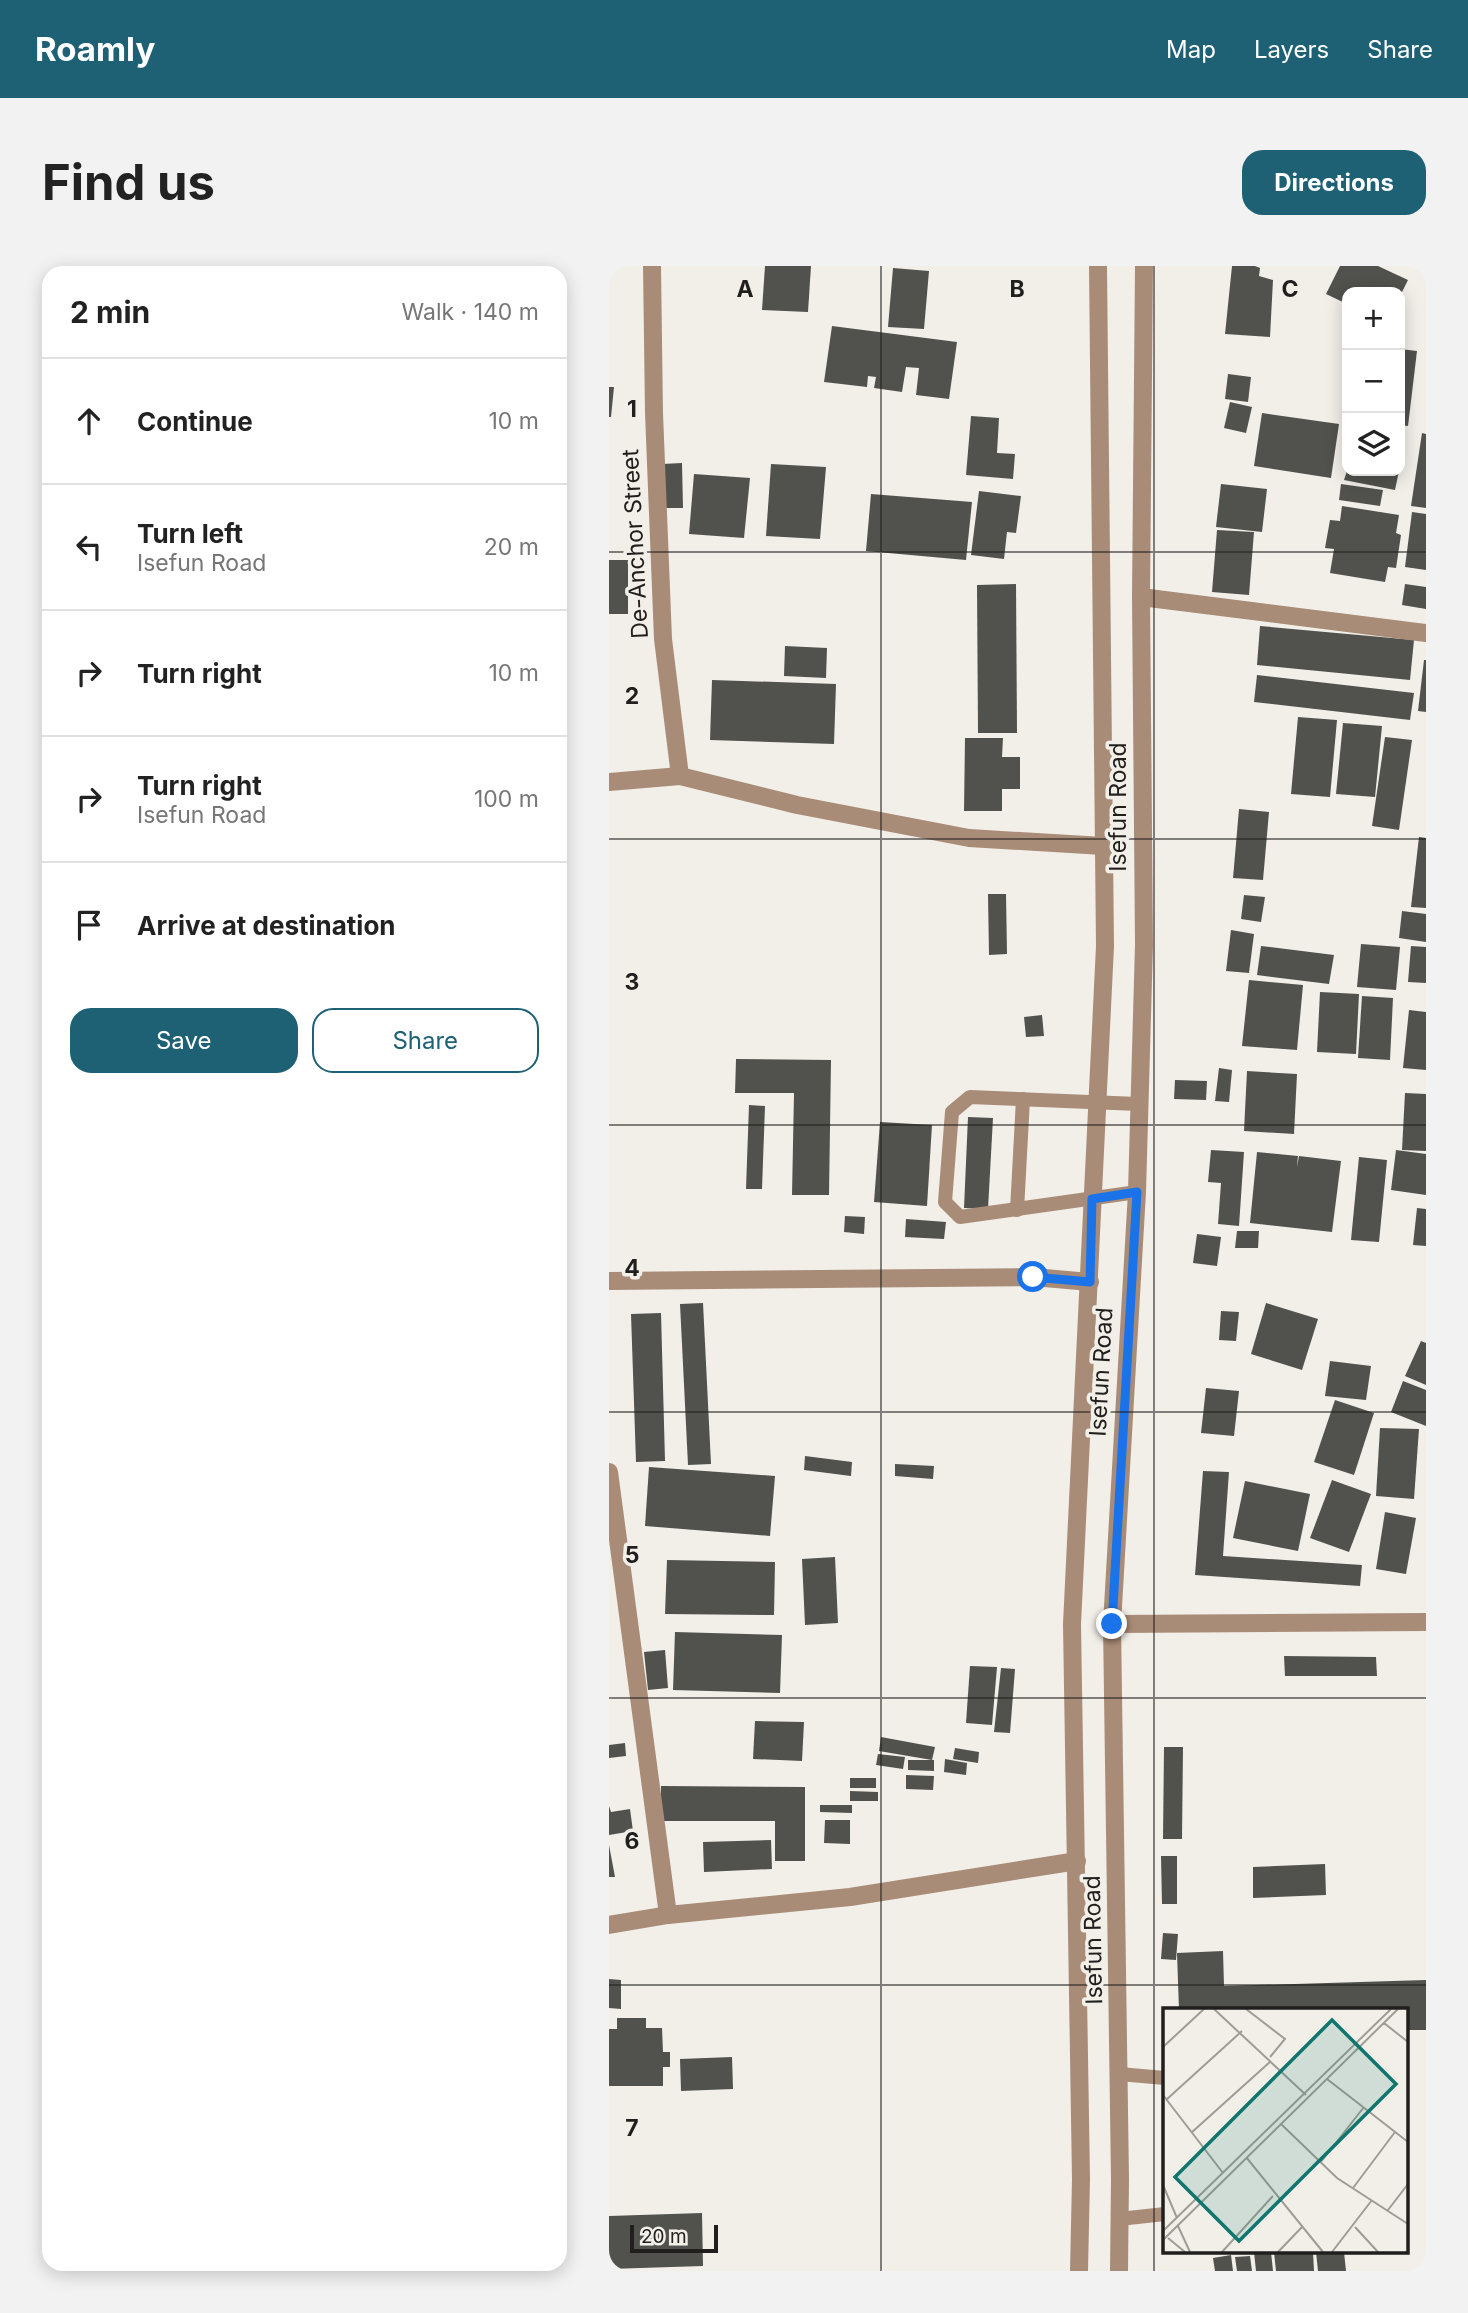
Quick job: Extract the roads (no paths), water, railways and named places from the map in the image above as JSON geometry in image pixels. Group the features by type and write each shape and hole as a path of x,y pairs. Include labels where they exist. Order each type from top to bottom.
{"street":[{"name":"De-Anchor Street","path":"652,266 654,413 663,639 680,776"},
{"name":"Isefun Road","path":"1079,2271 1077,1861 1072,1624 1105,946 1098,266"},
{"name":"Isefun Road","path":"1119,2271 1119,2074 1112,1624 1137,1192 1144,945 1141,597 1144,266"},
{"path":"1141,597 1426,634"},
{"path":"609,782 680,776 797,805 969,838 1103,846"},
{"path":"609,1281 1033,1277 1090,1282"},
{"path":"609,1472 669,1915"},
{"path":"1112,1624 1426,1622"},
{"path":"609,1925 669,1915 850,1897 1077,1861"}],"lane":[{"path":"1137,1192 960,1217 945,1202 944,1188 952,1112 970,1097 1138,1104"},
{"path":"1017,1210 1023,1099"},
{"path":"1119,2074 1163,2078"},
{"path":"1119,2219 1163,2214"}]}
